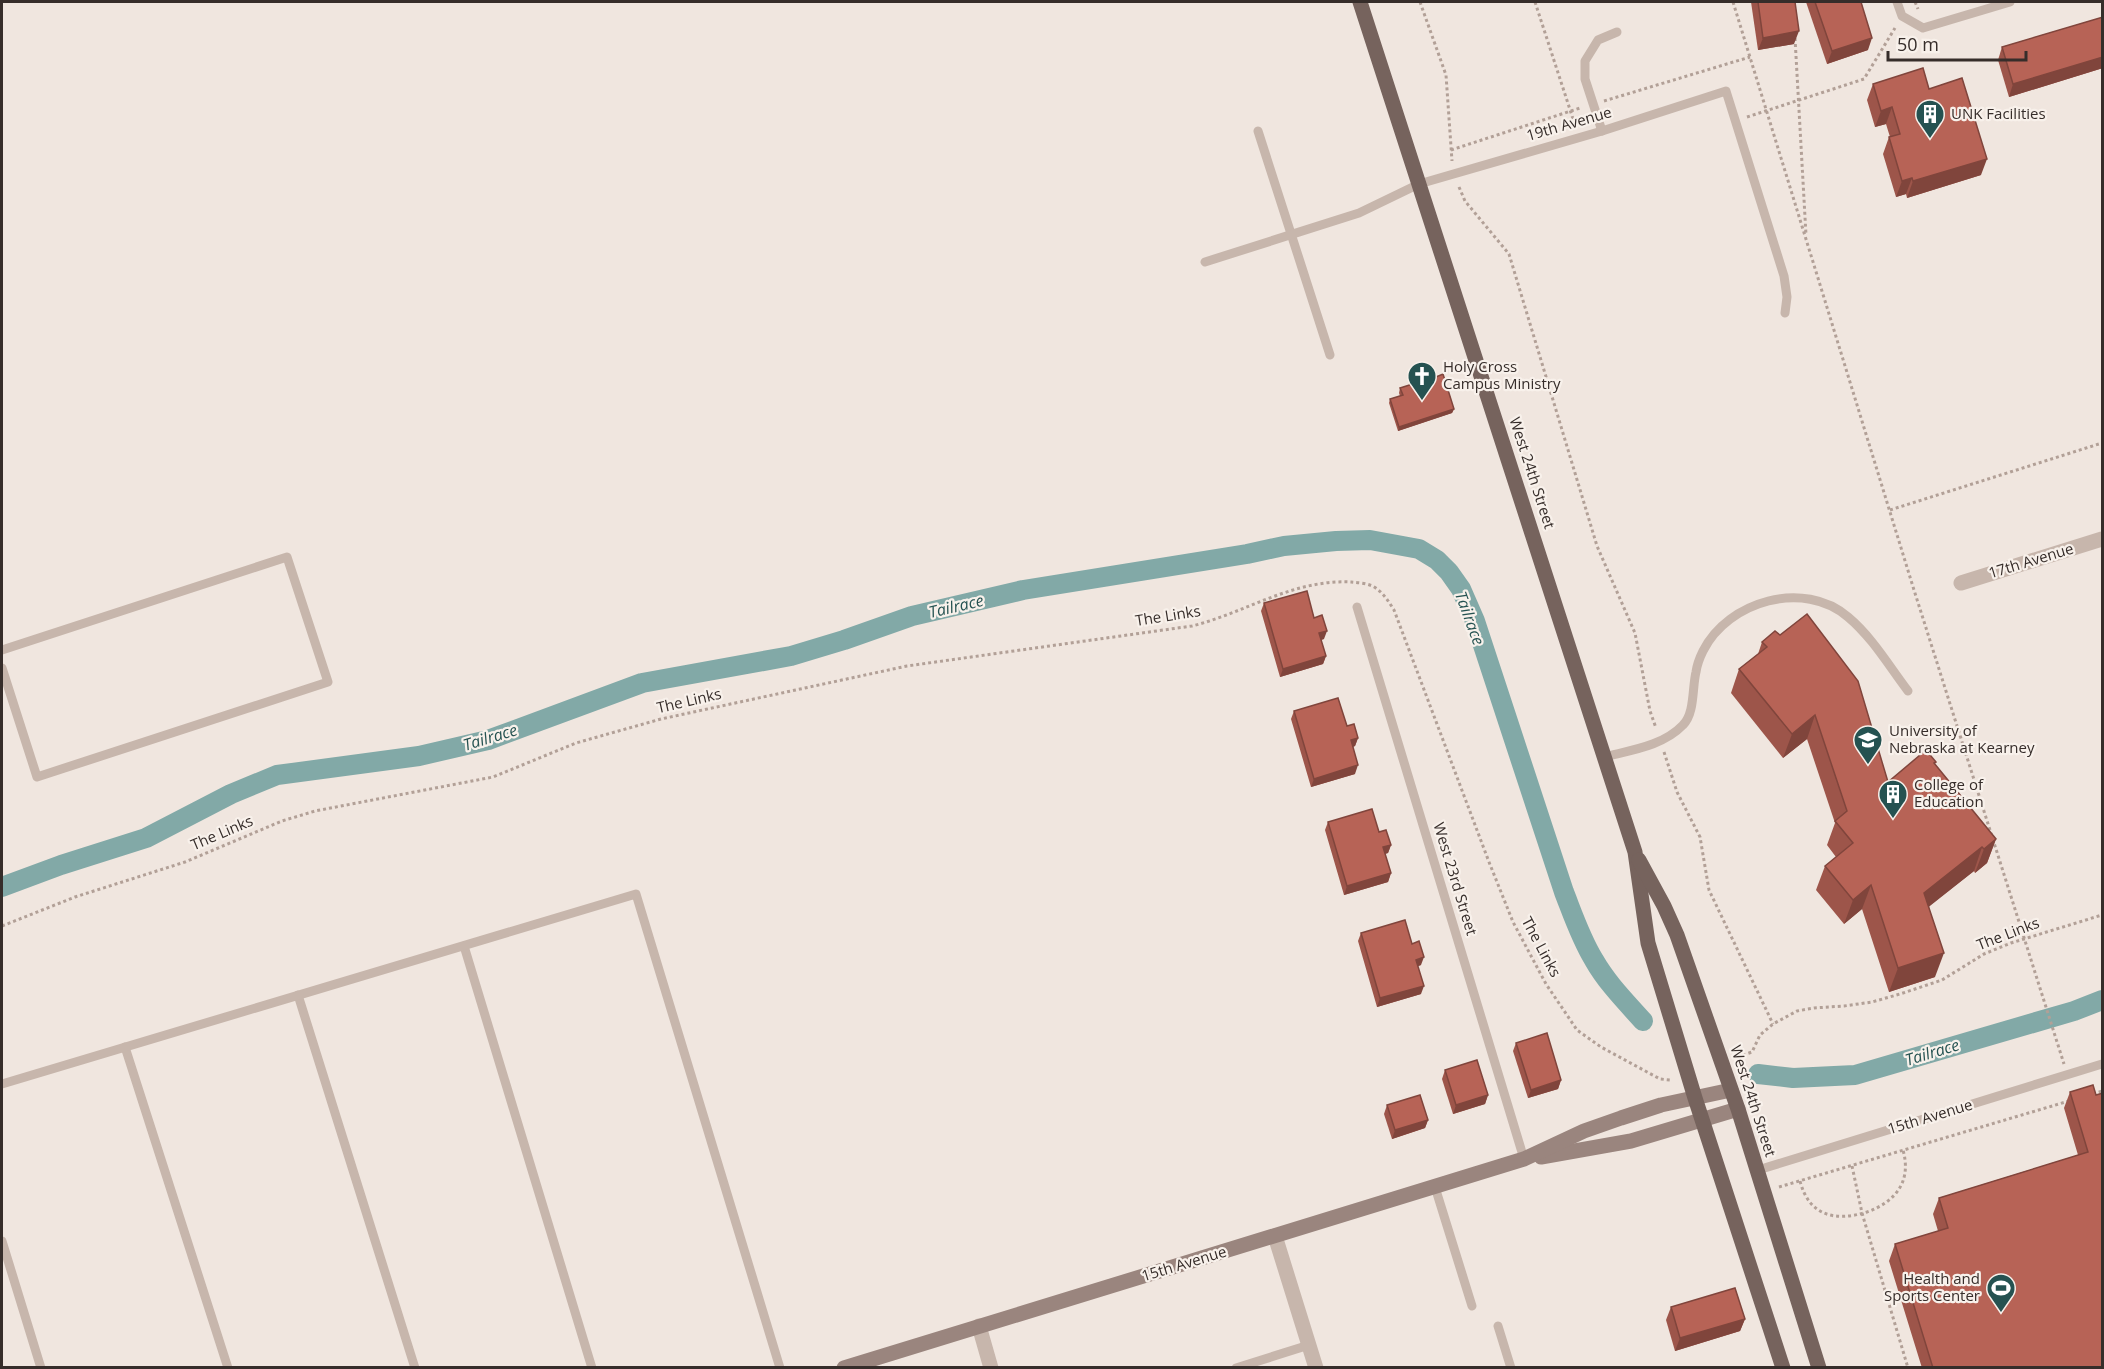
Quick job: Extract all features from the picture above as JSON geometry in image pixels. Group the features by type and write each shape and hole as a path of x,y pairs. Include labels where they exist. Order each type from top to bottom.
{"main road":[{"name":"West 24th Street","path":"1360,2 1635,852 1648,943 1695,1098 1783,1368"},
{"name":"West 24th Street","path":"1635,852 1677,935 1738,1109 1819,1368"}],"street":[{"name":"17th Avenue","path":"1960,583 2103,539"},
{"name":"15th Avenue","path":"844,1368 1524,1159 1584,1131 1661,1105 1731,1090"},
{"name":"15th Avenue","path":"1524,1159 1631,1141 1738,1109"},
{"path":"1275,1236 1316,1368"},
{"path":"979,1326 991,1368"}],"lane":[{"path":"1897,2 1902,16 1923,28 2010,2"},
{"path":"1602,131 1585,79 1585,61 1598,40 1617,32"},
{"name":"19th Avenue","path":"1205,262 1359,213 1419,184 1602,131 1726,91 1736,121"},
{"path":"1736,121 1785,276 1787,297 1785,313"},
{"path":"1258,131 1330,355"},
{"path":"2,650 287,557 328,682 37,777 2,668"},
{"path":"1604,757 1661,741 1685,724 1691,706 1696,672 1704,650 1718,630 1737,614 1755,604 1775,599 1813,600 1831,605 1846,615 1861,629 1908,691"},
{"name":"West 23rd Street","path":"1357,607 1524,1159"},
{"path":"2,1084 636,894 780,1368"},
{"path":"464,946 592,1368"},
{"path":"298,995 415,1368"},
{"path":"125,1047 228,1368"},
{"name":"15th Avenue","path":"1758,1170 2103,1064"},
{"path":"1435,1187 1472,1306"},
{"path":"2,1241 41,1368"},
{"path":"1498,1326 1511,1368"},
{"path":"1236,1368 1309,1345"}],"path":[{"path":"1420,2 1446,75 1452,174 1465,201 1509,254 1597,546 1635,633 1650,711 1677,792 1700,837 1709,890 1773,1024"},
{"path":"1535,2 1579,137"},
{"path":"1733,2 2058,1046"},
{"path":"1736,121 1863,79 1902,16"},
{"path":"1796,37 1807,240"},
{"path":"1451,150 1750,57"},
{"path":"1890,510 2103,443"},
{"name":"The Links","path":"2,926 75,897 185,862 282,821 315,811 493,777 576,743 661,719 908,666 1192,626 1220,618 1260,600 1319,583 1363,583 1376,587 1387,598 1394,610 1513,922 1546,984 1577,1030 1600,1047 1660,1079 1670,1080 1688,1074"},
{"name":"The Links","path":"1722,1062 1752,1052 1760,1035 1773,1024 1797,1011 1872,1002 1900,994 1942,980 1984,954 2103,915"},
{"path":"2086,1096 2103,1091"},
{"path":"1779,1188 2077,1099"},
{"path":"1800,1181 1806,1198 1824,1214 1842,1217 1862,1213 1884,1205 1896,1194 1905,1173 1903,1150"},
{"path":"1852,1166 1862,1213 1908,1368"}],"building":[{"path":"1758,2 1795,2 1799,31 1763,38"},
{"path":"1815,2 1861,2 1872,38 1832,51"},
{"path":"2103,17 2103,57 2013,84 2002,47"},
{"name":"UNK Facilities","path":"1923,68 1929,89 1962,78 1987,159 1913,181 1912,178 1902,181 1889,137 1900,134 1892,107 1881,111 1873,84"},
{"name":"Holy Cross Campus Ministry","path":"1434,371 1436,377 1443,374 1454,409 1399,427 1390,399 1403,395 1400,388 1419,382 1417,376"},
{"path":"1307,591 1314,618 1322,615 1327,631 1319,633 1326,656 1283,669 1264,603"},
{"name":"College of Education","path":"1807,614 1858,681 1888,782 1926,750 1996,839 1984,849 1982,847 1924,893 1944,953 1898,968 1871,885 1853,900 1825,866 1853,843 1835,821 1847,811 1815,715 1792,734 1739,669 1767,647 1762,642 1775,631 1780,635"},
{"path":"1338,698 1347,726 1354,724 1358,738 1351,740 1358,765 1314,779 1294,711"},
{"path":"1372,809 1379,832 1386,830 1391,845 1383,847 1391,873 1347,886 1328,822"},
{"path":"1405,920 1412,944 1419,941 1424,957 1416,960 1424,986 1380,998 1361,933"},
{"path":"1547,1033 1561,1080 1531,1090 1516,1043"},
{"path":"1477,1060 1488,1095 1456,1105 1445,1070"},
{"path":"2093,1085 2096,1095 2103,1093 2103,1368 1933,1368 1895,1244 1948,1228 1939,1198 2088,1152 2070,1092"},
{"path":"1420,1095 1428,1120 1395,1130 1387,1105"},
{"path":"1735,1288 1745,1319 1680,1338 1671,1307"}],"waterway":[{"name":"Tailrace","path":"2,887 61,865 146,838 231,794 277,775 419,756 488,740 642,683 791,656 912,616 1023,590 1284,546 1370,540 1419,549 1437,560 1461,589 1475,621 1564,892 1578,927 1589,952 1605,977 1643,1021"},
{"name":"Tailrace","path":"1758,1074 1793,1078 1855,1075 2074,1011 2102,1000"}],"place":[{"name":"UNK Facilities","path":"1930,140"},
{"name":"Holy Cross Campus Ministry","path":"1422,402"},
{"name":"University of Nebraska at Kearney","path":"1868,766"},
{"name":"College of Education","path":"1893,820"},
{"name":"Health and Sports Center","path":"2001,1314"}]}
